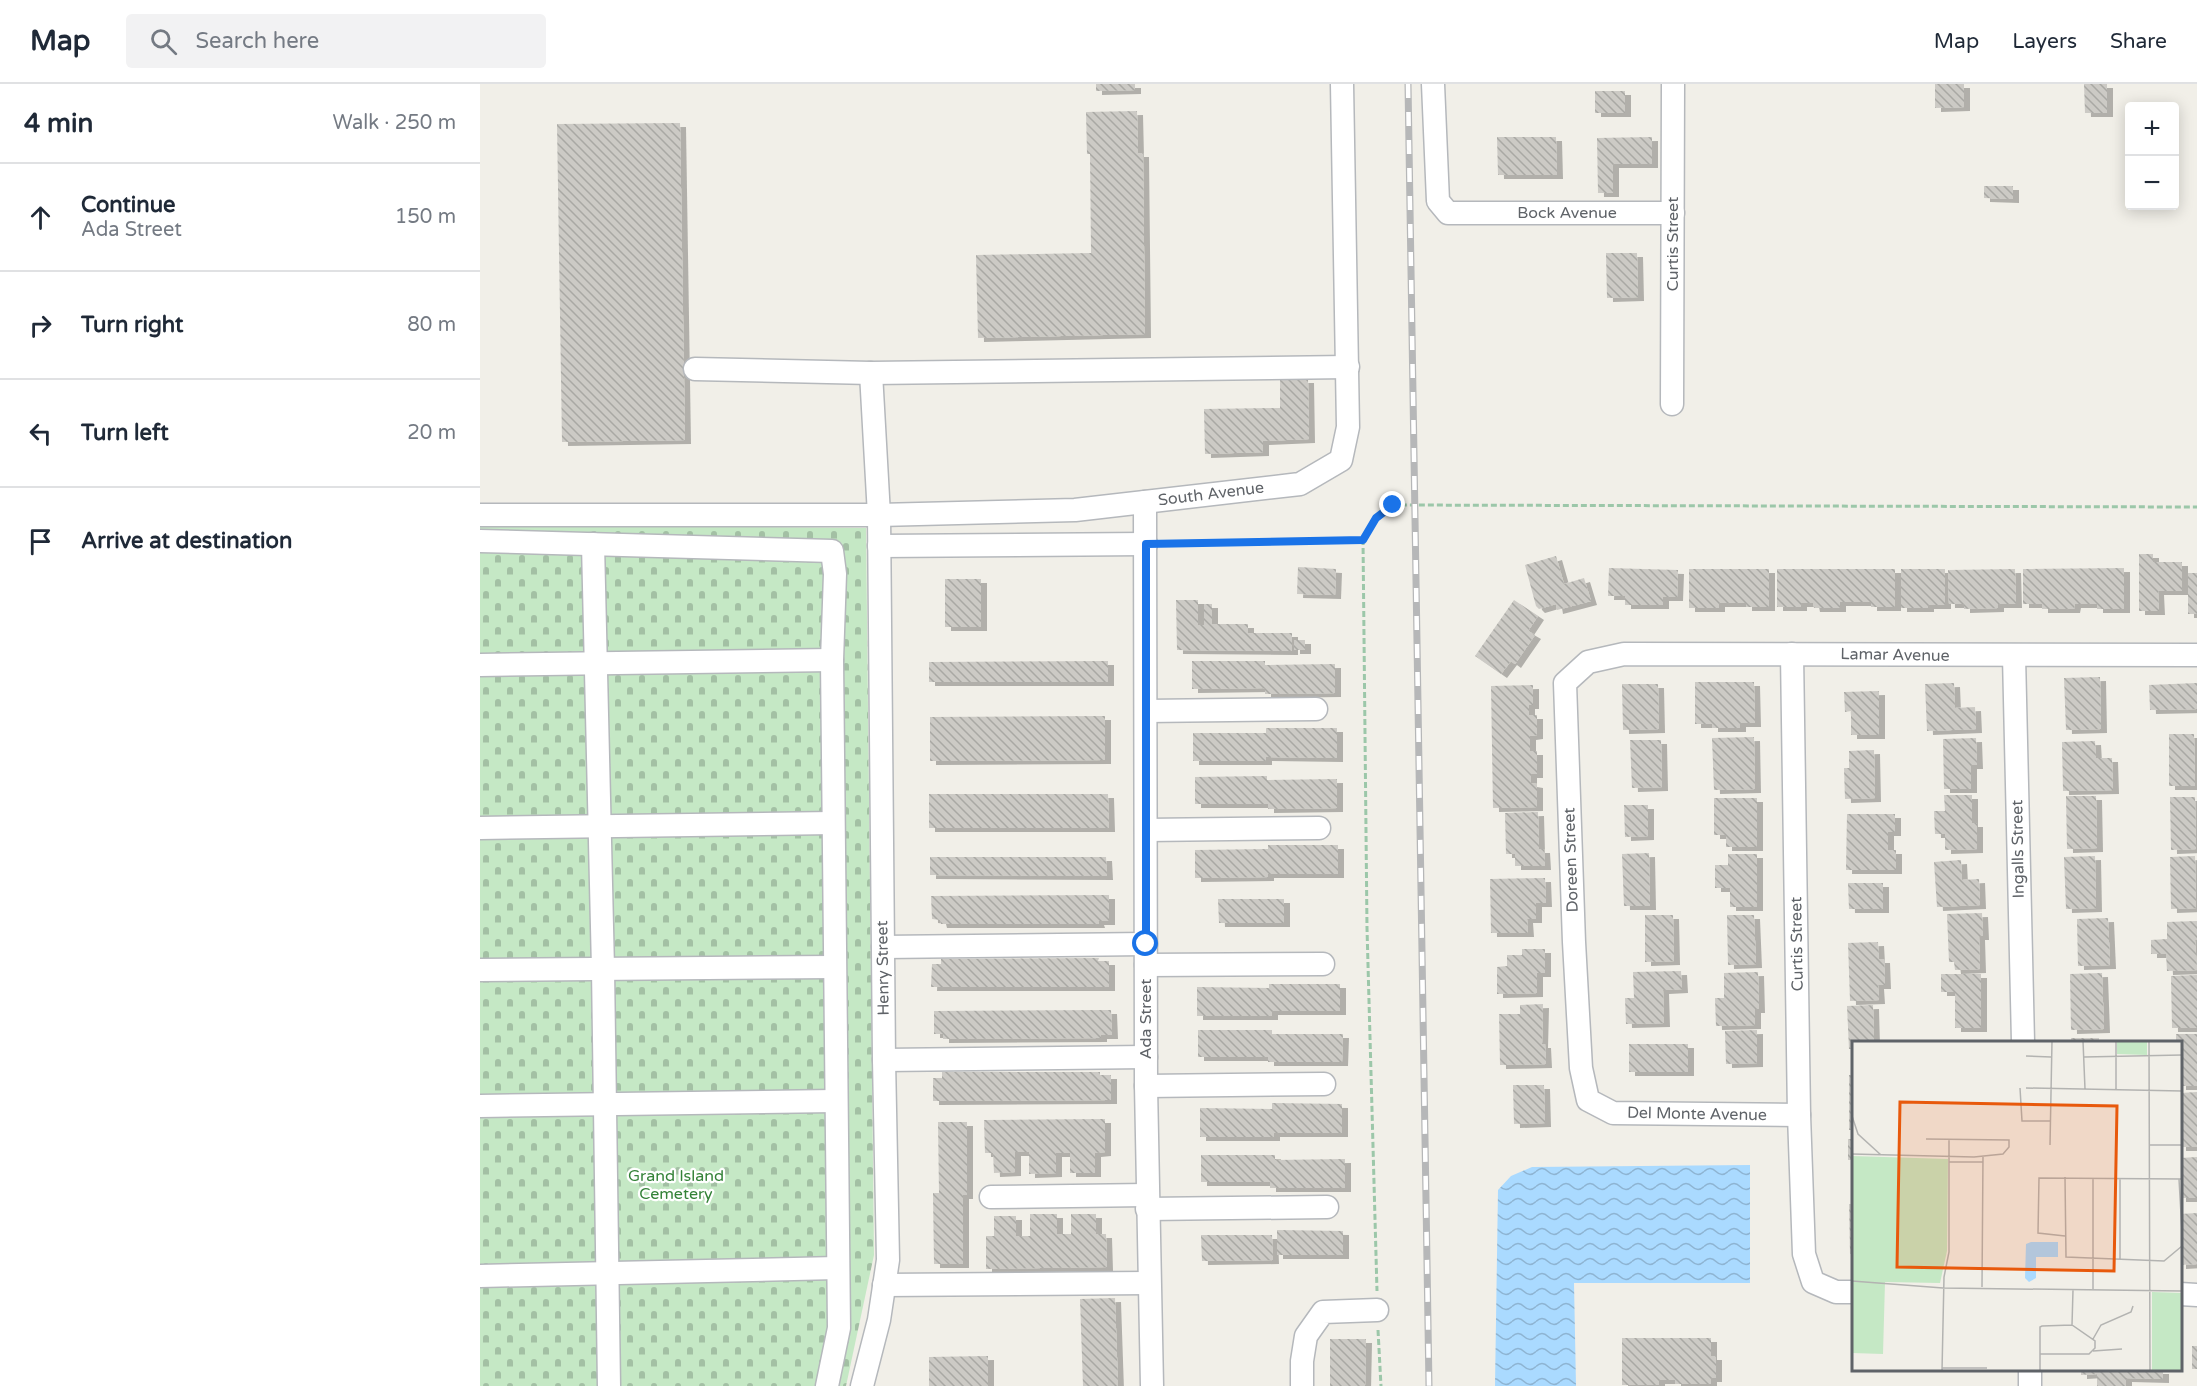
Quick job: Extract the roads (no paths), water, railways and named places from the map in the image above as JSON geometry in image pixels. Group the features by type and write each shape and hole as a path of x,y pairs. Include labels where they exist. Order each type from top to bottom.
{"street":[{"name":"South Avenue","path":"1146,544 1145,502 1300,484 1341,460 1348,427 1342,84"},
{"name":"Bock Avenue","path":"1433,84 1438,201 1448,213 1673,213"},
{"name":"Curtis Street","path":"1672,404 1673,84"},
{"path":"694,369 871,374 1348,367"},
{"name":"Henry Street","path":"862,1386 879,1320 888,1260 879,515 871,374"},
{"path":"480,515 879,515 1075,510 1145,502"},
{"path":"480,541 832,551 835,574 832,660 838,1328 826,1386"},
{"path":"593,544 603,969 609,1386"},
{"path":"879,546 1146,544"},
{"name":"Ada Street","path":"1146,544 1146,1086 1152,1386"},
{"name":"Lamar Avenue","path":"1594,660 1624,654 2197,656"},
{"name":"Curtis Street","path":"1792,654 1799,1115 1804,1254 1813,1282 1836,1292 1852,1292"},
{"name":"Ingalls Street","path":"2014,656 2023,1041"},
{"path":"480,665 832,660"},
{"name":"Doreen Street","path":"1582,1074 1574,942 1565,683 1588,662 1594,660"},
{"path":"1146,711 1316,709"},
{"path":"480,828 833,823"},
{"path":"1146,830 1319,828"},
{"path":"883,947 1146,955 1323,964"},
{"path":"480,970 834,967"},
{"path":"884,1060 1146,1057"},
{"name":"Del Monte Avenue","path":"1582,1074 1588,1100 1613,1113 1799,1115"},
{"path":"1146,1086 1324,1084"},
{"path":"480,1106 835,1101"},
{"path":"991,1197 1327,1207"},
{"path":"480,1276 837,1268"},
{"path":"884,1285 1149,1282"},
{"path":"1302,1386 1302,1361 1306,1336 1323,1312 1377,1310"}],"water":[{"path":"1750,1165 1750,1283 1574,1283 1576,1386 1495,1386 1498,1190 1511,1176 1532,1167"}],"railway":[{"path":"1408,84 1429,1386"}],"park label":[{"name":"Grand Island Cemetery","path":"676,1185"}]}
